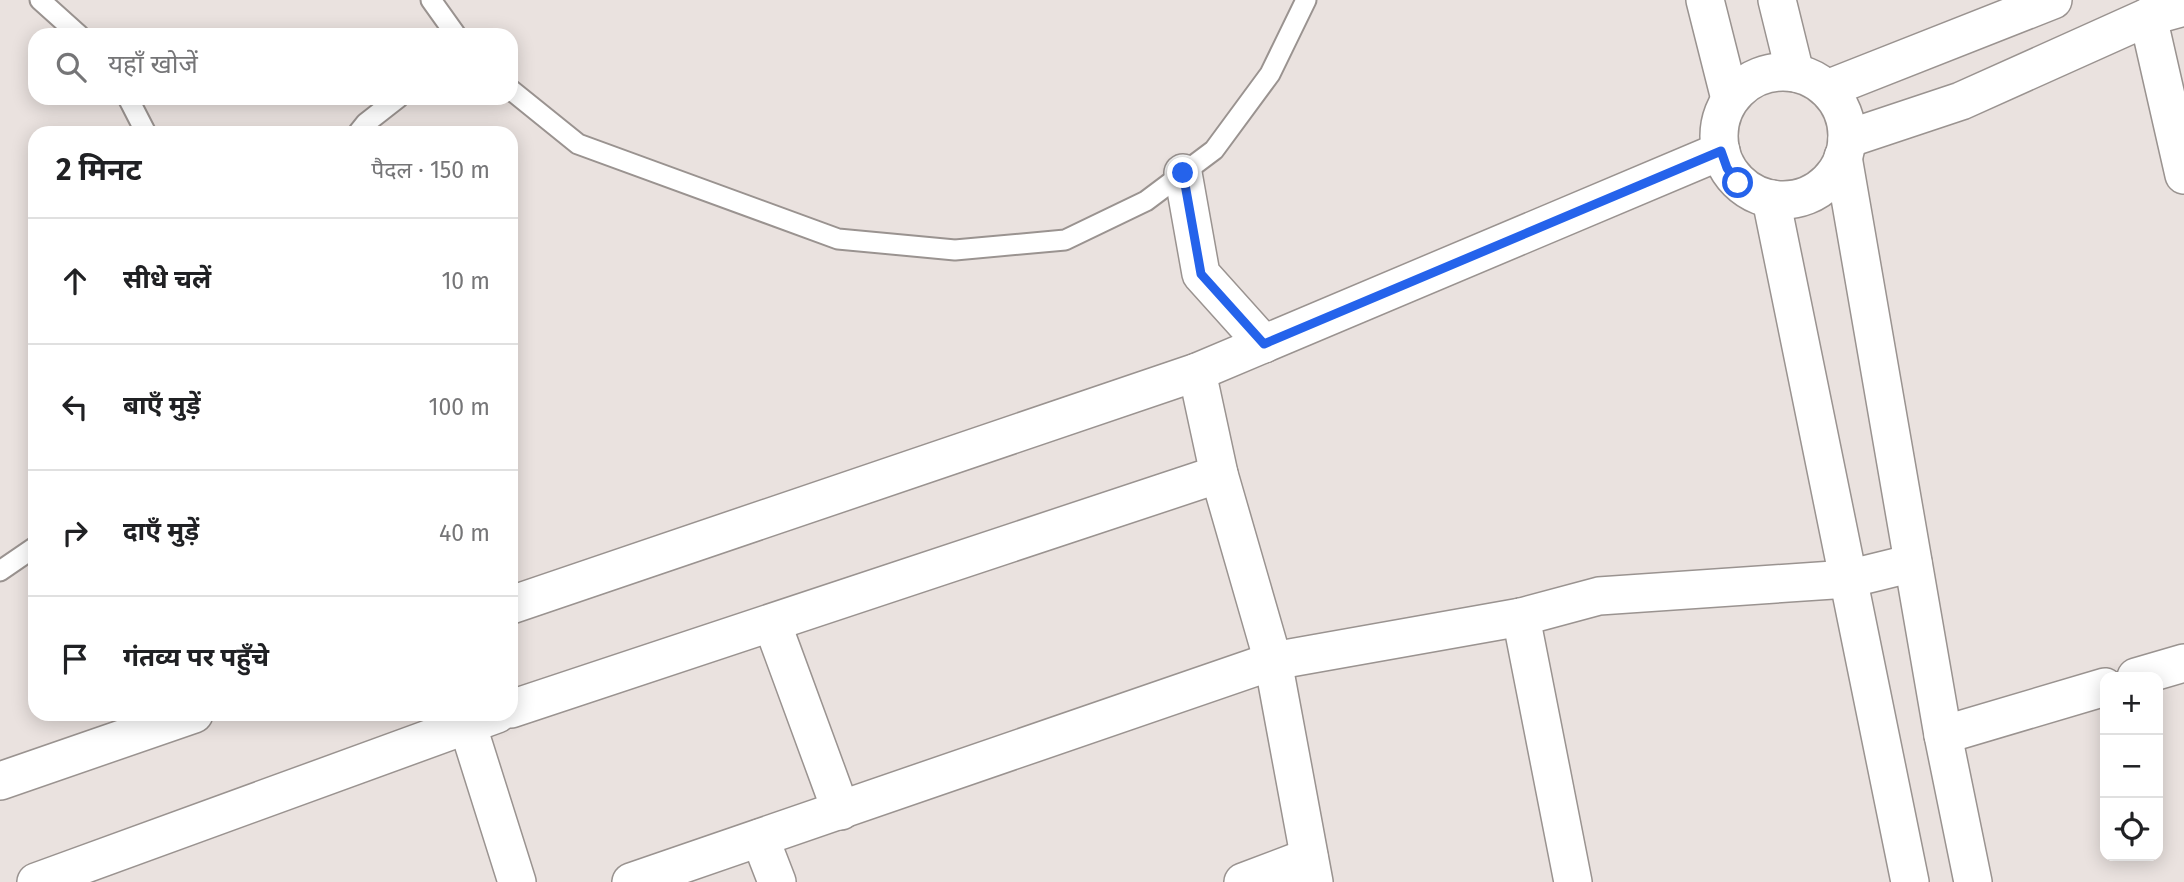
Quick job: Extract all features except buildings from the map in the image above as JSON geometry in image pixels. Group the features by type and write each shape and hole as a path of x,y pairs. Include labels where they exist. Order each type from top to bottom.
{"street":[{"path":"1705,0 1730,99"},
{"path":"1777,0 1795,73"},
{"path":"1827,89 2053,0"},
{"path":"1973,882 1943,735 1913,563 1845,148 1846,121 1839,103 1813,78 1777,72 1759,76 1743,85 1730,99 1722,115 1719,133 1721,151 1727,168 1738,183 1753,193 1771,199 1789,200 1822,187 1835,173 1845,148 1961,101 2148,17 2184,7"},
{"path":"2148,17 2184,175"},
{"path":"518,603 1197,372 1721,151"},
{"path":"1183,173 1201,274 1264,344"},
{"path":"1771,199 1910,882"},
{"path":"1197,372 1219,474 1273,662 1311,870 1243,882"},
{"path":"518,707 1219,474"},
{"path":"631,882 1273,662 1521,617 1599,596 1848,579 1913,563"},
{"path":"1521,617 1573,882"},
{"path":"772,623 841,811"},
{"path":"2153,672 2184,663"},
{"path":"1943,735 2100,688"},
{"path":"0,781 174,721"},
{"path":"36,882 465,721"},
{"path":"477,721 517,882"},
{"path":"760,838 777,882"}],"lane":[{"path":"40,0 71,28"},
{"path":"431,0 451,28"},
{"path":"518,96 578,144 838,239 955,250 1065,240 1146,201 1213,150 1270,74 1306,0"},
{"path":"131,105 142,126"},
{"path":"364,126 389,105"},
{"path":"0,571 28,552"}],"route":[{"path":"1183,173 1201,274 1264,344 1721,151 1727,168 1738,183"}]}
